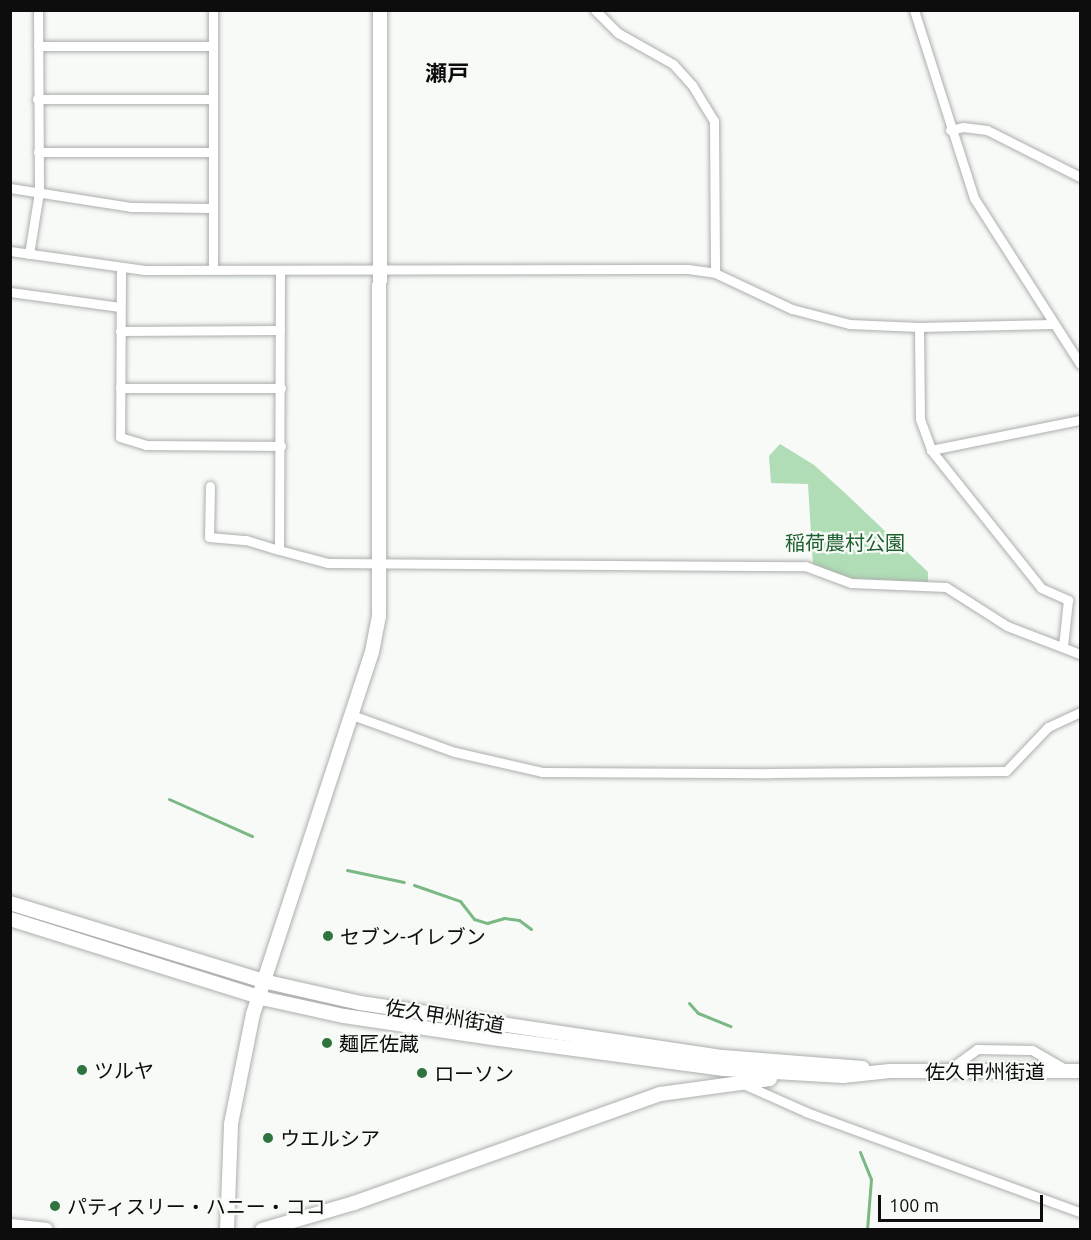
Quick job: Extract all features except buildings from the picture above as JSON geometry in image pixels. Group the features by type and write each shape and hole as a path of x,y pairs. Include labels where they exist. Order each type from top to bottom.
{"street":[{"path":"29,254 39,192 38,10"},
{"path":"213,10 213,269"},
{"path":"227,1230 232,1113 263,981 352,716 376,636 380,561 380,10"},
{"path":"594,10 618,33 673,64 692,85 714,121 715,273"},
{"path":"914,10 950,130 974,198 1080,364"},
{"path":"38,45 213,46"},
{"path":"38,99 213,99"},
{"path":"950,130 963,127 987,130 1080,177"},
{"path":"38,152 213,152"},
{"path":"10,188 131,207 213,208"},
{"path":"10,251 121,268 280,270 680,268 715,273 817,317 849,324 919,327 1053,324"},
{"path":"121,268 120,437 146,445 281,446"},
{"path":"279,550 280,270"},
{"path":"10,292 120,308"},
{"path":"919,327 920,410 932,450 1041,588 1068,600 1063,646"},
{"path":"120,331 280,330"},
{"path":"120,388 280,388"},
{"path":"932,450 1080,420"},
{"path":"210,486 209,537 246,540 328,563 380,561 644,567 805,566 851,582 946,587 1007,626 1080,654"},
{"path":"352,716 454,752 542,772 770,773 1006,771 1048,727 1080,712"},
{"name":"佐久甲州街道","path":"10,903 263,981 404,1011 762,1060 891,1071 1074,1071"},
{"name":"佐久甲州街道","path":"10,919 259,997 385,1022 724,1069 843,1076 891,1071"},
{"path":"948,1071 976,1050 1032,1050 1074,1071"},
{"path":"262,1230 354,1203 724,1069 762,1060"},
{"path":"660,1094 738,1081 843,1076"},
{"path":"738,1081 806,1112 1080,1212"},
{"path":"10,1226 46,1230"}],"green space":[{"name":"稲荷農村公園","path":"780,444 814,465 845,493 928,572 928,582 853,579 813,566 808,484 771,483 769,456"}],"waterway":[{"path":"169,799 252,836"},
{"path":"347,870 404,882"},
{"path":"414,885 460,901 474,919 487,923 504,918 519,920 531,929"},
{"path":"689,1003 698,1013 731,1026"},
{"path":"860,1152 871,1179 867,1230"}],"place":[{"name":"セブン-イレブン","path":"328,936"},
{"name":"麺匠佐蔵","path":"327,1043"},
{"name":"ツルヤ","path":"82,1070"},
{"name":"ローソン","path":"422,1073"},
{"name":"ウエルシア","path":"268,1138"},
{"name":"パティスリー・ハニー・ココ","path":"55,1206"}],"district":[{"name":"瀬戸","path":"447,73"}]}
